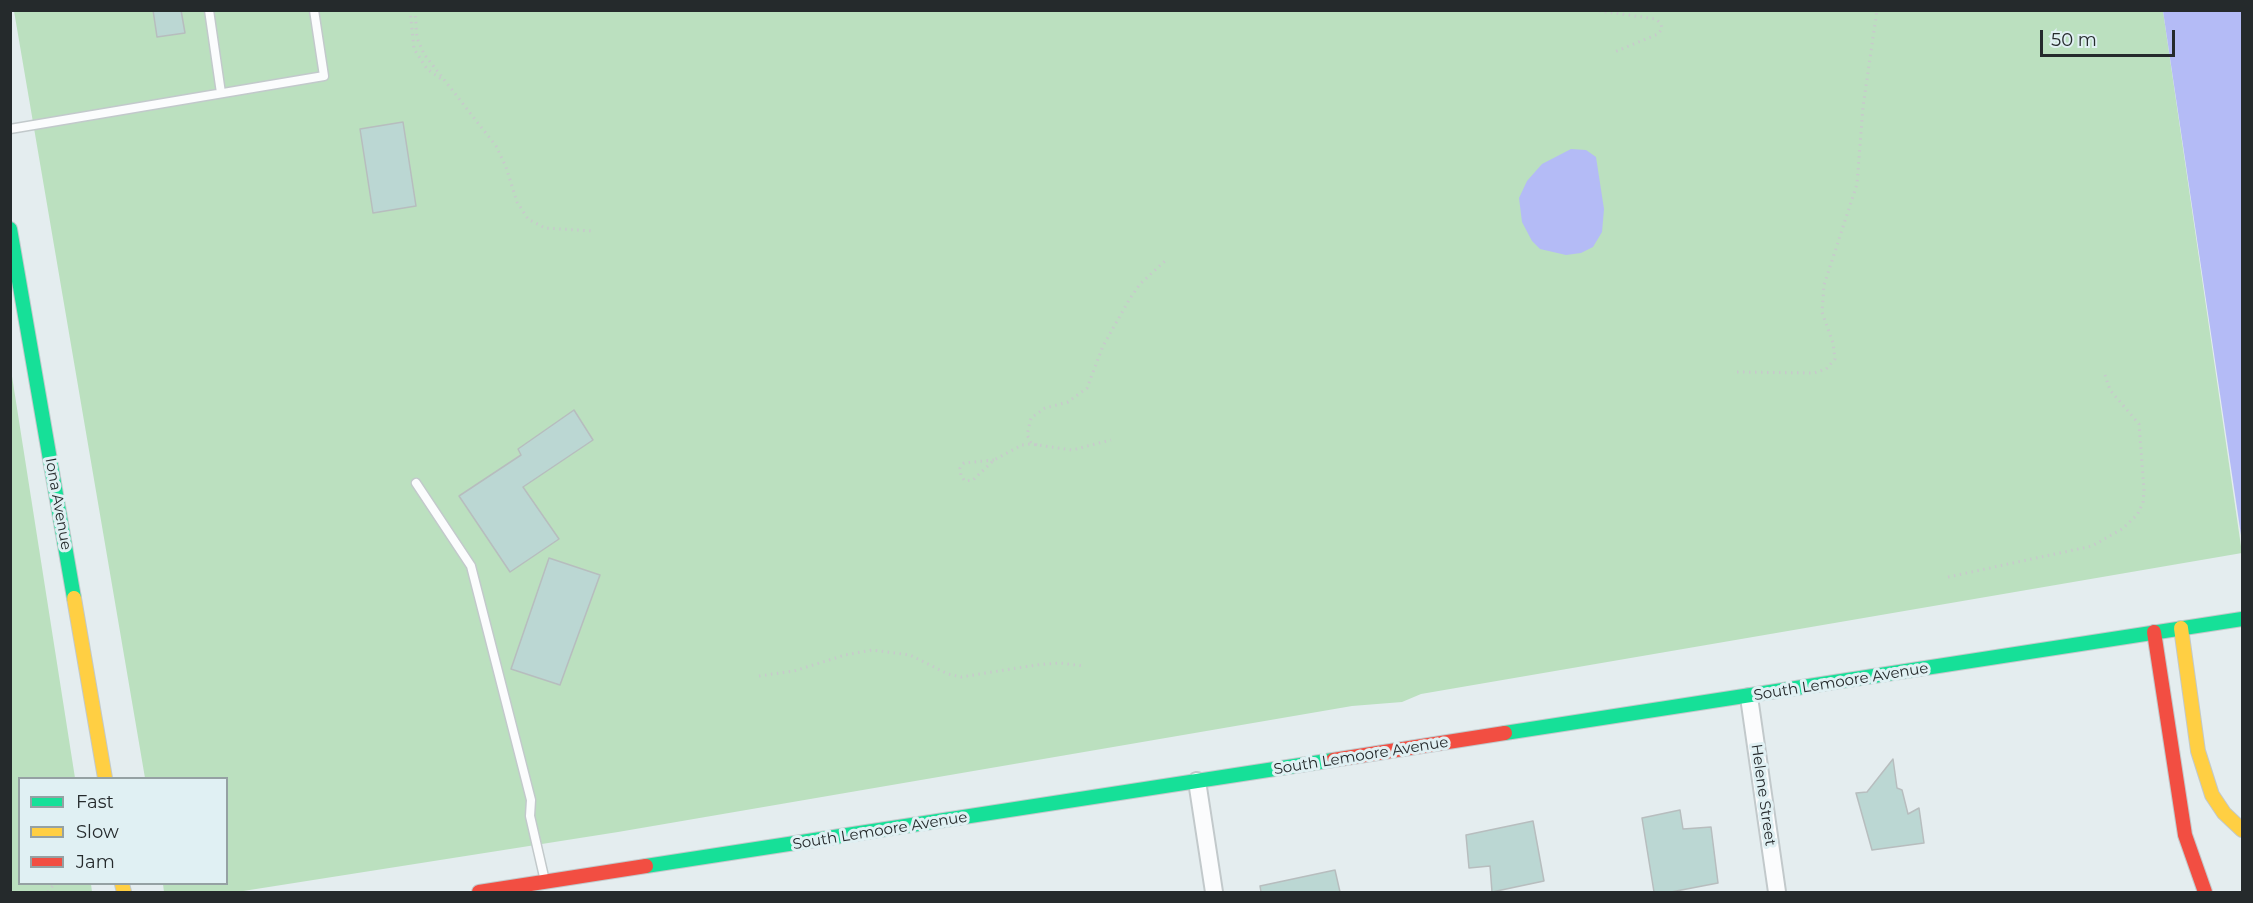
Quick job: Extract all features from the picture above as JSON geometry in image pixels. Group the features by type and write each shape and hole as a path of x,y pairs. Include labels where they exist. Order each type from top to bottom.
{"main road":[{"name":"Iona Avenue","path":"10,229 105,777"},
{"name":"South Lemoore Avenue","path":"478,892 2242,619"},
{"path":"2181,628 2198,751 2212,795 2224,813 2242,830"},
{"path":"2154,632 2185,836 2205,892"}],"street":[{"name":"Helene Street","path":"1749,697 1777,892"},
{"path":"1197,781 1214,892"}],"lane":[{"path":"209,10 221,93"},
{"path":"10,129 324,76 314,10"},
{"path":"416,483 471,566 531,800 530,816 545,881"}],"path":[{"path":"412,10 414,49 430,72 448,83 500,153 517,202 528,219 544,228 593,231"},
{"path":"1593,10 1656,19 1661,24 1662,29 1658,34 1612,52"},
{"path":"1737,372 1814,373 1826,369 1835,358 1833,344 1822,312 1824,285 1857,184 1863,106 1877,10"},
{"path":"1017,448 1025,438 1030,418 1038,411 1068,402 1087,388 1103,346 1129,300 1140,284 1166,260"},
{"path":"1948,578 2092,546 2122,529 2137,515 2144,498 2140,428 2134,414 2110,390 2104,372"},
{"path":"1026,430 1030,440 1037,445"},
{"path":"994,460 964,463 960,468 961,476 965,480 974,480 994,460 1017,448 1037,445 1072,450 1111,440"},
{"path":"759,676 794,671 872,650 910,655 948,674 961,677 1036,665 1060,663 1084,666"}],"green space":[{"path":"14,11 2163,11 2242,553 1421,694 1402,702 1352,706 618,832 237,892 164,892 163,885 228,885 228,777 145,777"},
{"path":"11,370 75,777 18,777 18,885 91,885 92,892 11,892"}],"water":[{"path":"2163,11 2242,11 2242,542"},
{"path":"1571,149 1586,150 1596,157 1604,209 1602,232 1593,247 1581,253 1566,255 1540,249 1532,241 1522,222 1519,198 1527,181 1542,164"}],"building":[{"path":"153,10 181,10 185,33 157,37"},
{"path":"403,122 416,206 373,213 360,129"},
{"path":"574,410 593,440 523,487 559,539 510,572 459,496 521,455 518,449"},
{"path":"549,558 600,575 560,685 511,669"},
{"path":"1893,759 1897,788 1902,790 1908,814 1919,808 1924,843 1872,850 1856,793 1867,792"},
{"path":"1680,810 1683,829 1711,827 1718,883 1671,892 1654,892 1642,818"},
{"path":"1533,821 1544,881 1492,892 1490,866 1469,868 1466,835"},
{"path":"1335,870 1340,892 1261,892 1260,886"}],"traffic: fast":[{"path":"10,229 74,598"},
{"path":"1505,733 2242,619"},
{"path":"646,866 1333,760"}],"traffic: slow":[{"path":"74,598 105,777"},
{"path":"2181,628 2198,751 2212,795 2224,813 2242,830"},
{"path":"122,885 124,892"}],"traffic: jam":[{"path":"2154,632 2185,835 2205,892"},
{"path":"1333,760 1505,733"},
{"path":"479,892 646,866"}]}
